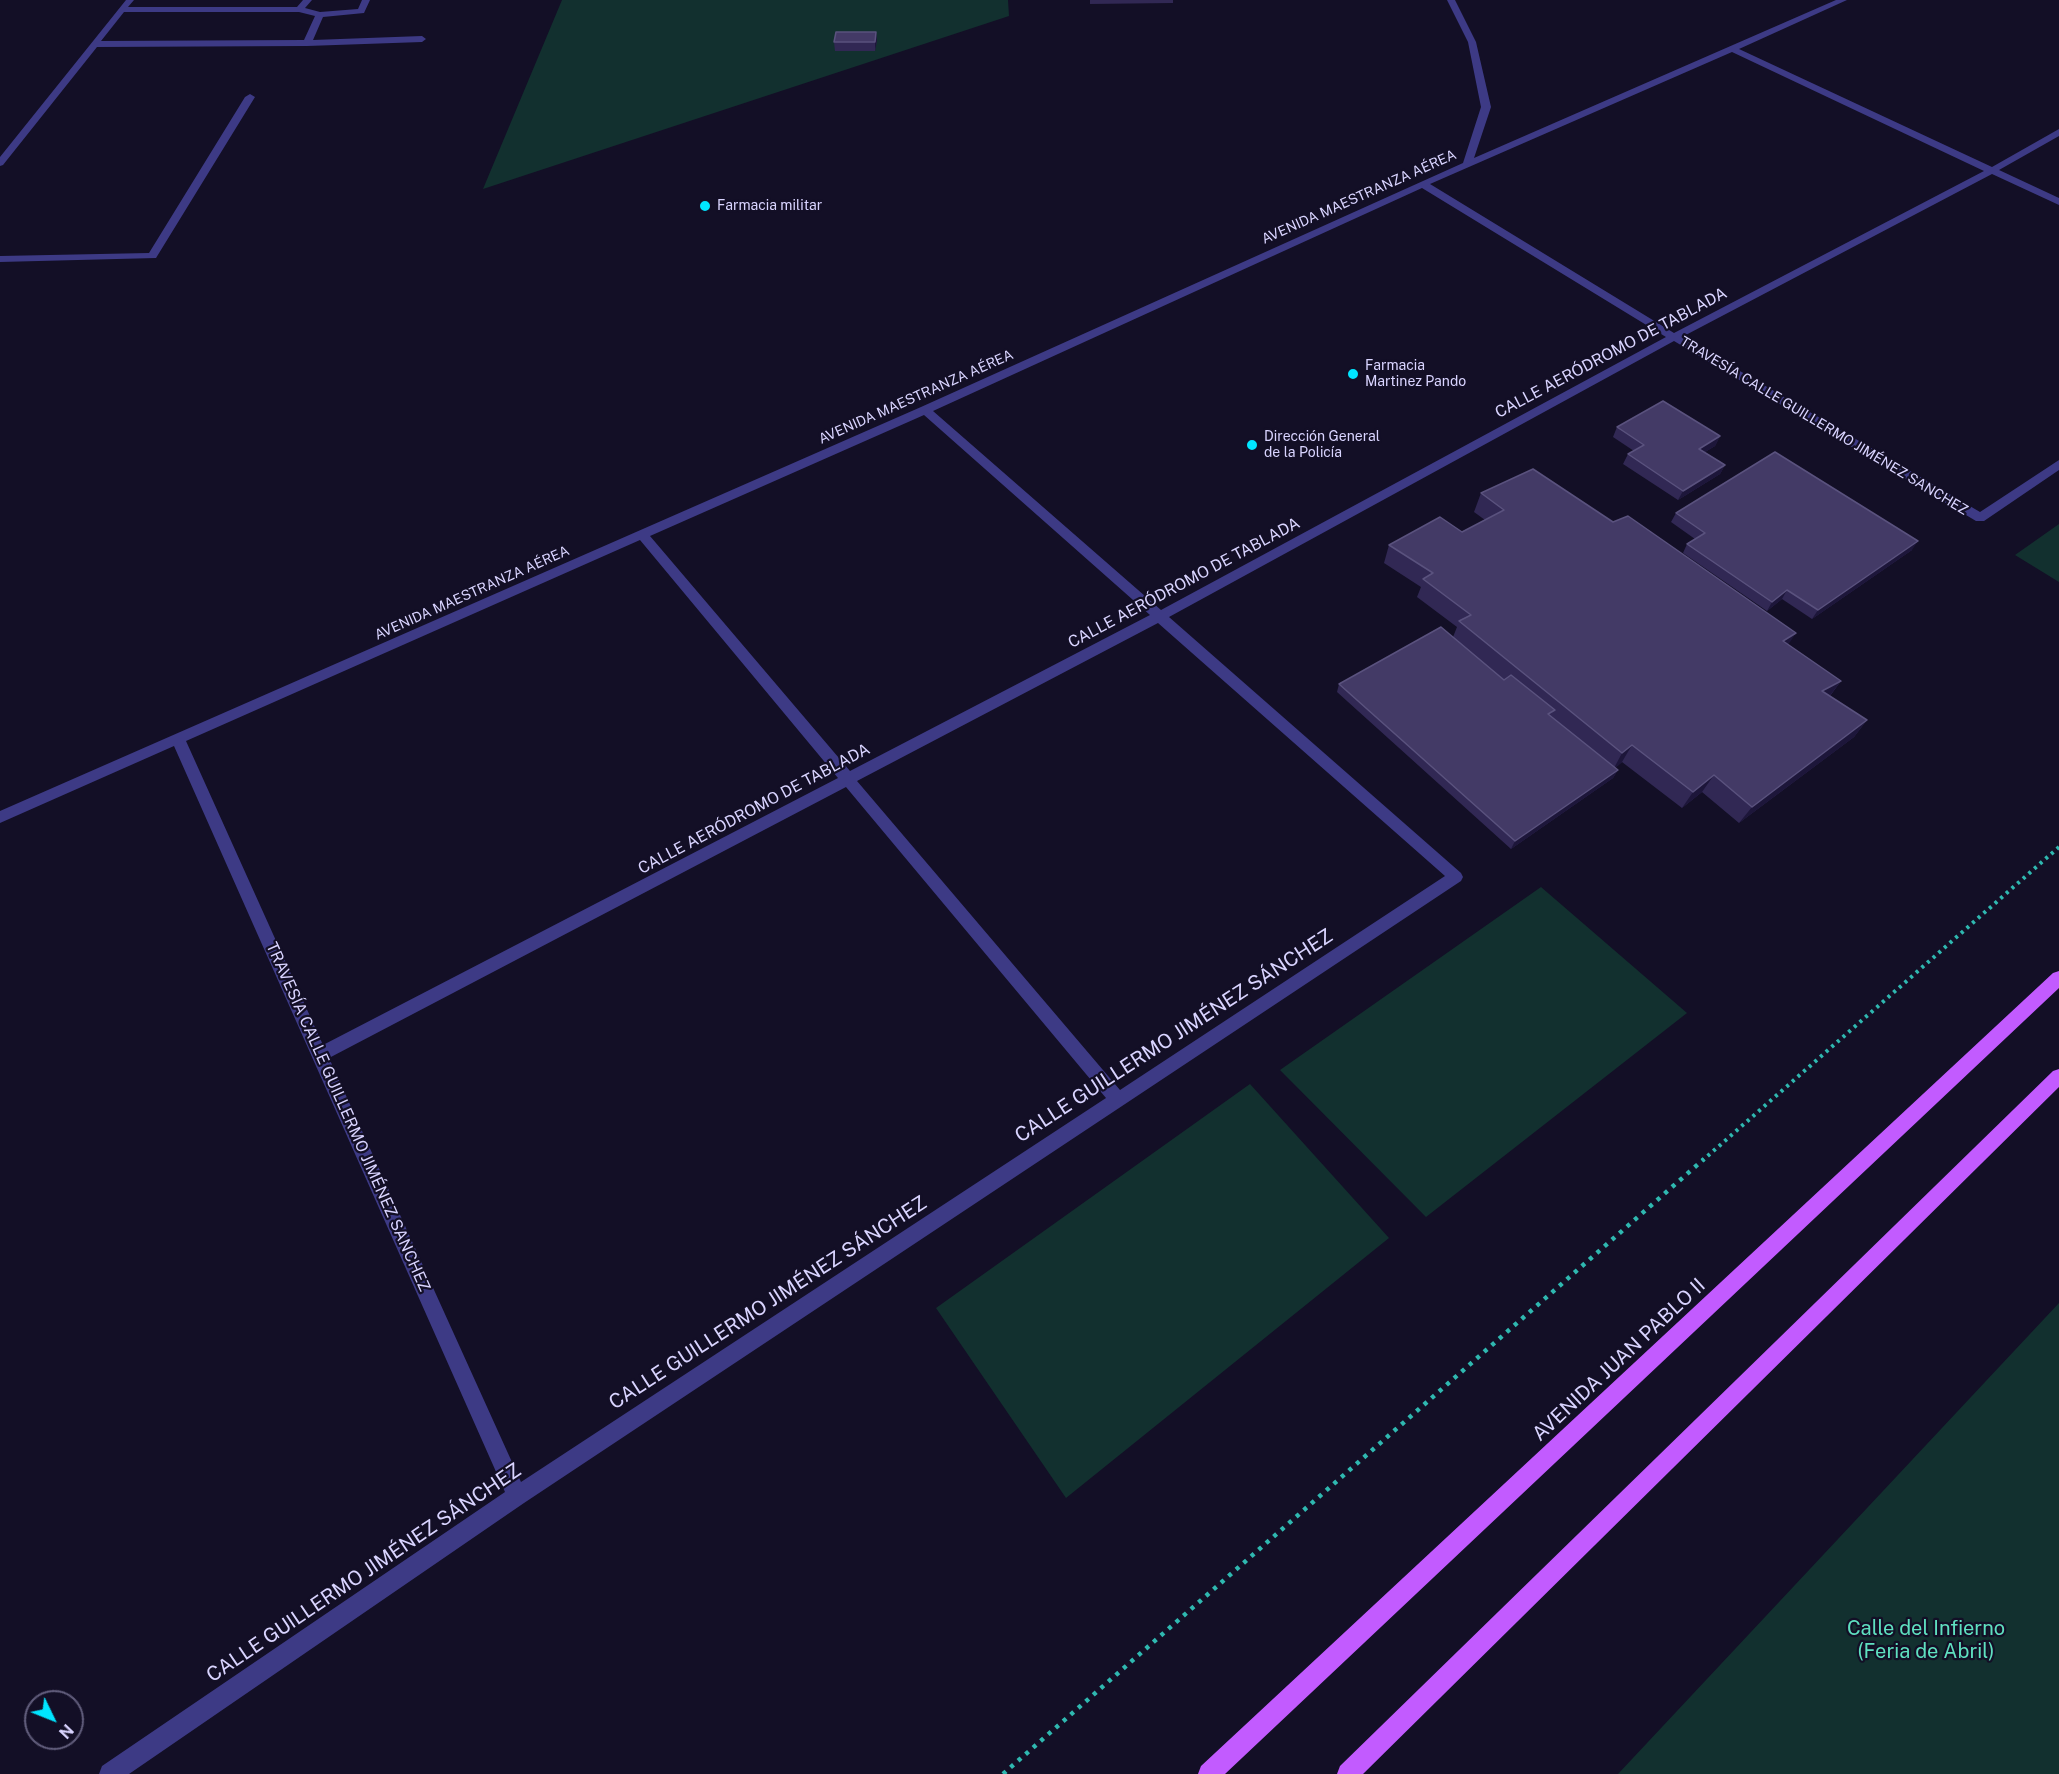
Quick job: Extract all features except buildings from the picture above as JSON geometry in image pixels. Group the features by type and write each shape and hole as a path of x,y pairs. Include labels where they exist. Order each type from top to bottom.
{"main road":[{"name":"AVENIDA JUAN PABLO II","path":"1209,1774 2059,978"},
{"path":"1348,1774 2059,1076"}],"street":[{"path":"0,163 130,0"},
{"path":"299,9 308,0"},
{"path":"122,10 299,9 320,15 361,11 366,0"},
{"path":"1451,0 1472,42 1486,107 1467,165"},
{"name":"AVENIDA MAESTRANZA AÉREA","path":"0,818 926,411 1423,184 1843,0"},
{"path":"307,44 320,15"},
{"path":"96,44 307,44 422,39"},
{"path":"1731,48 2059,202"},
{"path":"0,259 152,256 250,97"},
{"name":"CALLE AERÓDROMO DE TABLADA","path":"319,1055 1160,616 1674,337 1991,171 2059,132"},
{"path":"0,147 13,147"},
{"name":"TRAVESÍA CALLE GUILLERMO JIMÉNEZ SANCHEZ","path":"1423,184 1674,337 1980,518 2059,464"},
{"path":"926,411 1160,616"},
{"path":"642,535 1118,1100"},
{"name":"CALLE GUILLERMO JIMÉNEZ SÁNCHEZ","path":"110,1774 517,1496 1456,877 1160,616"},
{"name":"TRAVESÍA CALLE GUILLERMO JIMÉNEZ SANCHEZ","path":"178,739 517,1496"}],"path":[{"path":"1003,1774 2059,846"}],"green space":[{"path":"562,0 1008,0 1009,16 483,189"},
{"path":"2059,524 2059,582 2015,555"},
{"path":"1541,887 1687,1013 1426,1217 1280,1070"},
{"path":"1250,1084 1389,1238 1066,1498 936,1308"},
{"name":"Calle del Infierno (Feria de Abril)","path":"2059,1303 2059,1774 1618,1774"}],"place":[{"name":"Farmacia militar","path":"705,206"},
{"name":"Farmacia Martinez Pando","path":"1353,374"},
{"name":"Dirección General de la Policía","path":"1252,445"}]}
